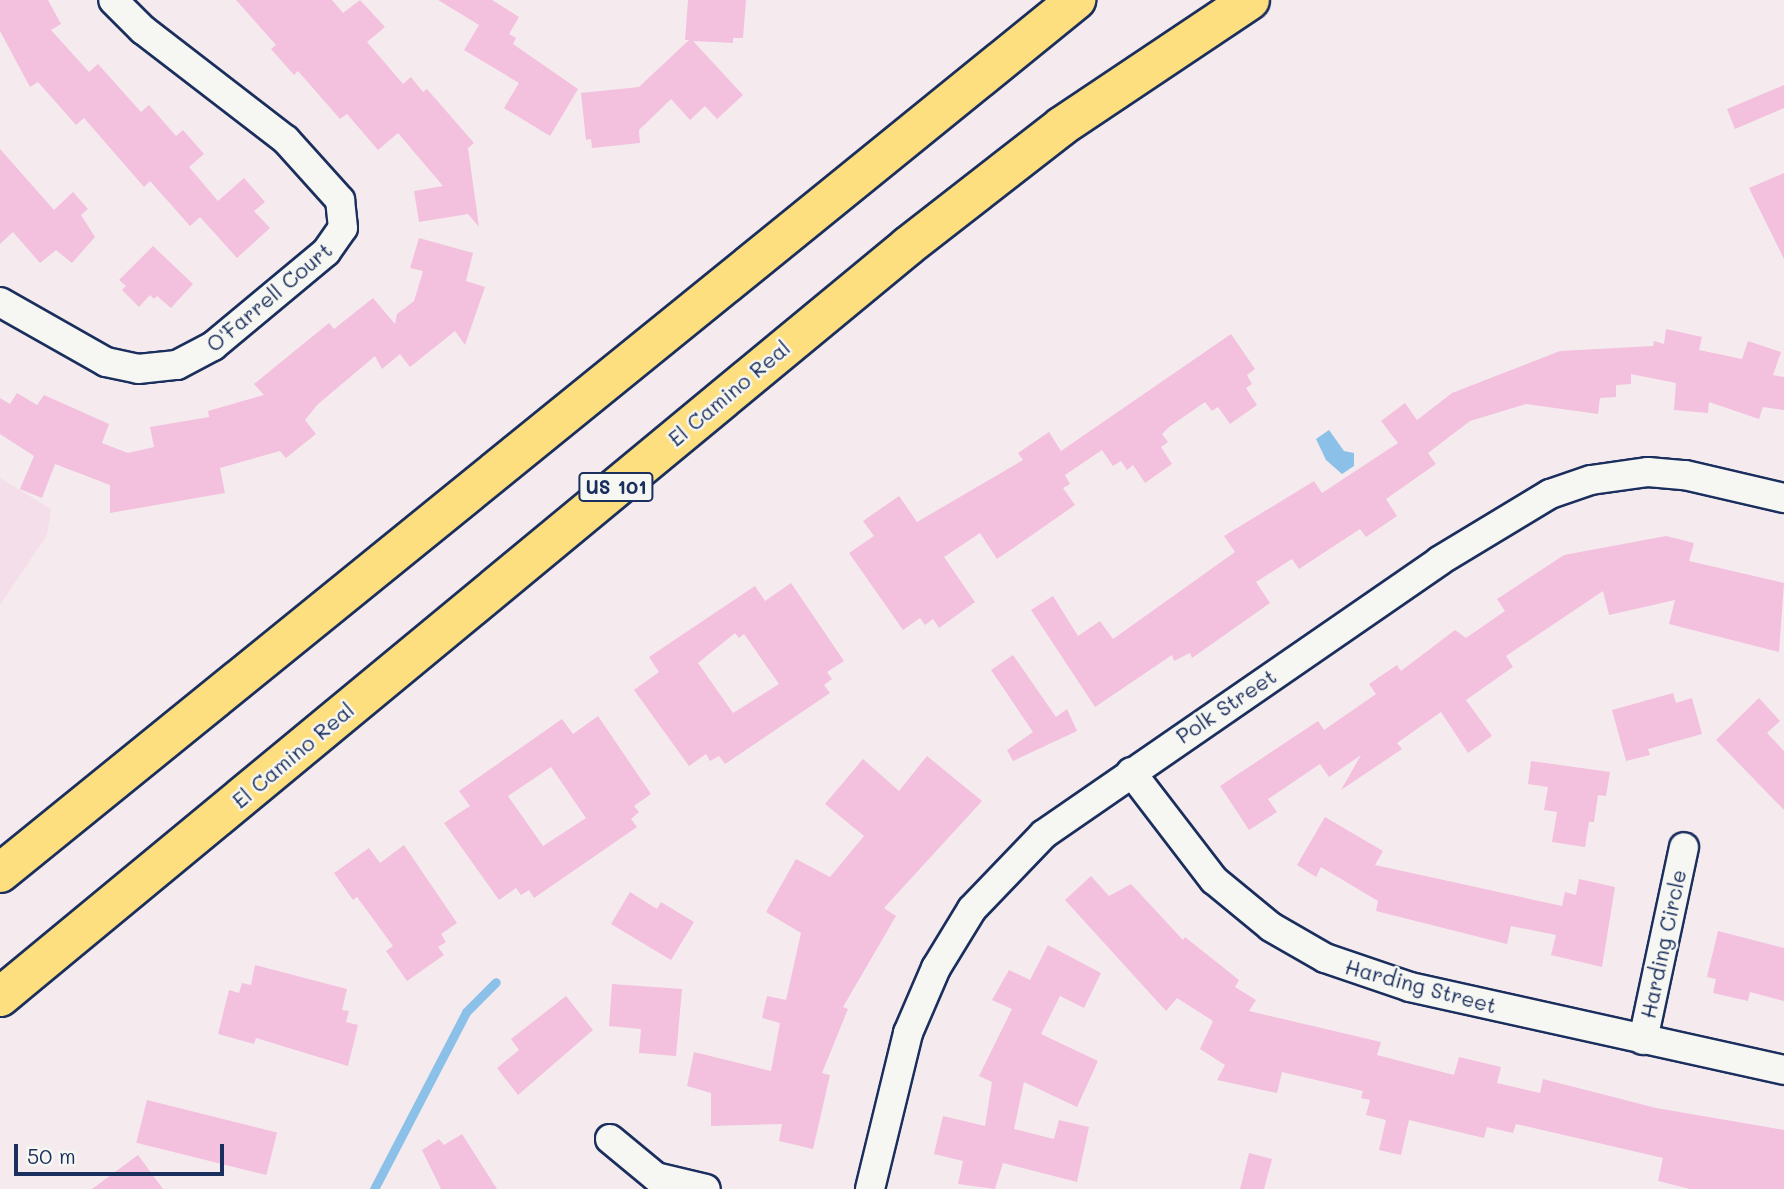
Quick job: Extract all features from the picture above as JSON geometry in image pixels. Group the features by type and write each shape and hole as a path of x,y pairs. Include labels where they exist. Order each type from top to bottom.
{"highway":[{"path":"0,873 1076,0"},
{"name":"El Camino Real","path":"0,997 908,246 1062,126 1250,0"}],"street":[{"name":"O'Farrell Court","path":"0,302 106,362 138,369 177,365 213,346 244,321 326,252 343,228 340,200 286,140 143,30 113,0"},
{"name":"Polk Street","path":"870,1189 908,1033 952,940 1019,857 1131,772 1439,561 1550,494 1591,480 1648,472 1685,475 1784,498"},
{"name":"Harding Street","path":"1131,772 1214,880 1250,912 1306,949 1387,981 1784,1070"},
{"name":"Harding Circle","path":"1643,1040 1684,847"},
{"path":"610,1139 656,1177 705,1189"}],"shaded area":[{"path":"0,478 51,509 47,535 0,605"}],"water":[{"path":"1329,430 1344,451 1354,453 1354,466 1342,474 1326,460 1316,439"}],"building":[{"path":"0,0 48,0 61,24 51,30 89,72 98,64 141,112 149,105 176,136 183,130 204,154 189,167 218,201 244,178 265,202 254,211 270,228 237,258 200,217 190,226 150,181 144,187 84,118 76,125 38,82 30,87 0,31"},
{"path":"236,0 332,0 343,13 360,0 385,27 367,42 403,84 411,77 423,92 427,89 474,143 468,148 479,227 468,214 419,222 414,191 443,186 398,133 378,150 347,114 340,119 298,71 294,75 271,49 276,45"},
{"path":"438,0 492,0 519,17 509,34 516,38 513,44 578,89 550,136 504,108 519,83 464,50 479,25"},
{"path":"688,0 746,0 743,38 733,38 733,43 693,41 743,95 717,119 705,106 690,120 671,99 639,130 640,143 592,148 591,139 586,140 581,93 639,87 689,40 685,40"},
{"path":"1784,85 1784,108 1735,129 1727,109"},
{"path":"0,149 54,210 73,192 88,209 81,215 95,237 72,263 56,250 40,263 13,232 0,244"},
{"path":"1784,173 1784,259 1749,188"},
{"path":"419,238 473,253 466,281 485,287 465,345 455,331 410,367 400,354 382,369 375,356 317,405 305,420 316,434 286,458 280,451 220,468 225,493 110,513 110,485 55,464 42,498 20,489 34,456 0,434 0,398 10,404 17,393 37,405 44,395 109,424 102,443 128,453 154,447 150,427 209,417 208,411 264,395 254,384 329,323 334,329 373,298 395,324 397,314 414,301 423,271 410,268"},
{"path":"153,246 193,284 171,308 157,296 154,299 150,295 139,307 122,290 126,286 119,280"},
{"path":"1666,329 1702,337 1699,350 1742,359 1748,341 1781,352 1773,375 1784,377 1784,410 1763,407 1759,419 1709,402 1708,413 1674,410 1676,383 1631,374 1631,384 1616,385 1616,397 1600,398 1598,414 1526,404 1470,421 1428,453 1436,464 1386,499 1397,516 1366,537 1360,529 1299,569 1292,559 1256,582 1270,603 1192,658 1190,653 1174,661 1172,655 1095,707 1031,610 1053,596 1078,636 1100,621 1113,639 1235,552 1224,536 1314,481 1322,493 1398,443 1381,421 1405,403 1417,420 1452,393 1560,351 1653,346 1654,341 1664,344"},
{"path":"1231,334 1255,369 1247,375 1252,384 1246,388 1257,405 1230,424 1218,407 1212,411 1205,402 1169,427 1162,434 1168,442 1161,447 1172,464 1145,483 1133,465 1127,470 1121,461 1113,466 1102,450 1065,475 1070,484 1063,488 1075,505 997,559 980,533 944,557 975,602 939,628 933,619 925,625 920,618 903,630 849,553 874,536 863,521 899,496 917,522 1023,460 1018,453 1049,432 1061,451"},
{"path":"1666,536 1694,543 1689,561 1784,583 1779,652 1669,624 1675,600 1609,615 1603,591 1506,656 1513,667 1466,700 1492,736 1468,753 1441,712 1397,743 1402,749 1341,790 1361,755 1329,777 1320,764 1268,799 1277,812 1249,830 1220,786 1318,721 1324,730 1376,694 1369,684 1397,665 1401,671 1455,630 1466,638 1505,611 1497,599 1564,555"},
{"path":"791,583 844,661 827,672 832,679 824,685 830,693 725,764 719,756 710,761 706,754 689,766 634,690 659,672 649,657 755,586 765,601","holes":["735,633 739,638 744,634 779,684 733,713 698,663"]},
{"path":"1013,655 1056,717 1067,709 1077,731 1013,761 1007,750 1033,732 991,670"},
{"path":"1673,693 1676,703 1692,698 1702,734 1648,749 1650,755 1626,761 1612,710"},
{"path":"1759,698 1780,721 1767,733 1784,751 1784,810 1716,740"},
{"path":"598,716 651,794 634,806 639,812 631,819 637,827 534,898 529,890 521,895 516,888 499,900 444,823 470,806 459,791 562,719 573,734","holes":["551,767 586,818 543,846 508,796"]},
{"path":"927,756 982,801 884,908 896,916 843,1007 848,1009 822,1073 830,1075 813,1149 779,1141 782,1124 711,1126 711,1093 687,1086 694,1052 771,1071 780,1023 762,1018 767,996 786,1000 801,933 766,912 796,859 830,877 864,836 825,804 863,759 899,791"},
{"path":"1531,761 1610,772 1606,796 1598,795 1594,822 1589,822 1585,847 1552,842 1557,812 1544,810 1548,787 1528,784"},
{"path":"1325,817 1383,851 1375,865 1562,906 1565,892 1576,895 1579,879 1615,887 1602,967 1551,955 1556,935 1511,926 1507,944 1376,911 1378,901 1321,867 1316,877 1297,865"},
{"path":"404,845 457,923 441,934 446,942 438,947 444,955 407,981 386,951 393,946 357,897 353,900 334,873 369,848 380,863"},
{"path":"1091,876 1109,896 1131,884 1183,940 1185,937 1239,980 1235,987 1256,1000 1249,1011 1381,1042 1377,1055 1454,1075 1459,1057 1501,1067 1497,1083 1540,1093 1543,1079 1656,1108 1784,1130 1784,1189 1690,1189 1658,1181 1663,1158 1516,1124 1513,1133 1487,1127 1484,1138 1409,1120 1401,1155 1379,1150 1386,1120 1366,1115 1370,1100 1361,1098 1363,1091 1282,1072 1277,1093 1217,1080 1225,1065 1200,1049 1213,1021 1177,998 1166,1011 1065,900"},
{"path":"630,892 657,909 661,902 694,922 671,960 611,924"},
{"path":"1718,931 1784,948 1784,1001 1750,992 1748,1001 1713,993 1716,979 1707,977"},
{"path":"1048,945 1101,973 1084,1008 1060,996 1041,1034 1098,1061 1077,1107 1024,1082 1014,1129 1054,1139 1059,1120 1089,1127 1077,1182 1003,1163 995,1189 958,1184 963,1161 934,1154 943,1116 985,1126 992,1082 979,1076 1012,1009 992,1000 1009,970 1030,980"},
{"path":"255,965 347,989 342,1010 349,1011 346,1022 358,1025 348,1066 256,1038 254,1044 218,1034 229,990 239,993 242,983 251,985"},
{"path":"612,984 682,989 676,1056 639,1053 641,1029 609,1026"},
{"path":"566,996 593,1030 518,1095 497,1068 519,1050 511,1039"},
{"path":"147,1100 277,1132 266,1175 136,1143"},
{"path":"462,1134 497,1189 441,1189 422,1150 439,1139 444,1145"},
{"path":"1249,1153 1272,1159 1264,1189 1240,1189"},
{"path":"138,1155 163,1189 92,1189"}],"waterway":[{"path":"374,1189 466,1012 496,982"}]}
